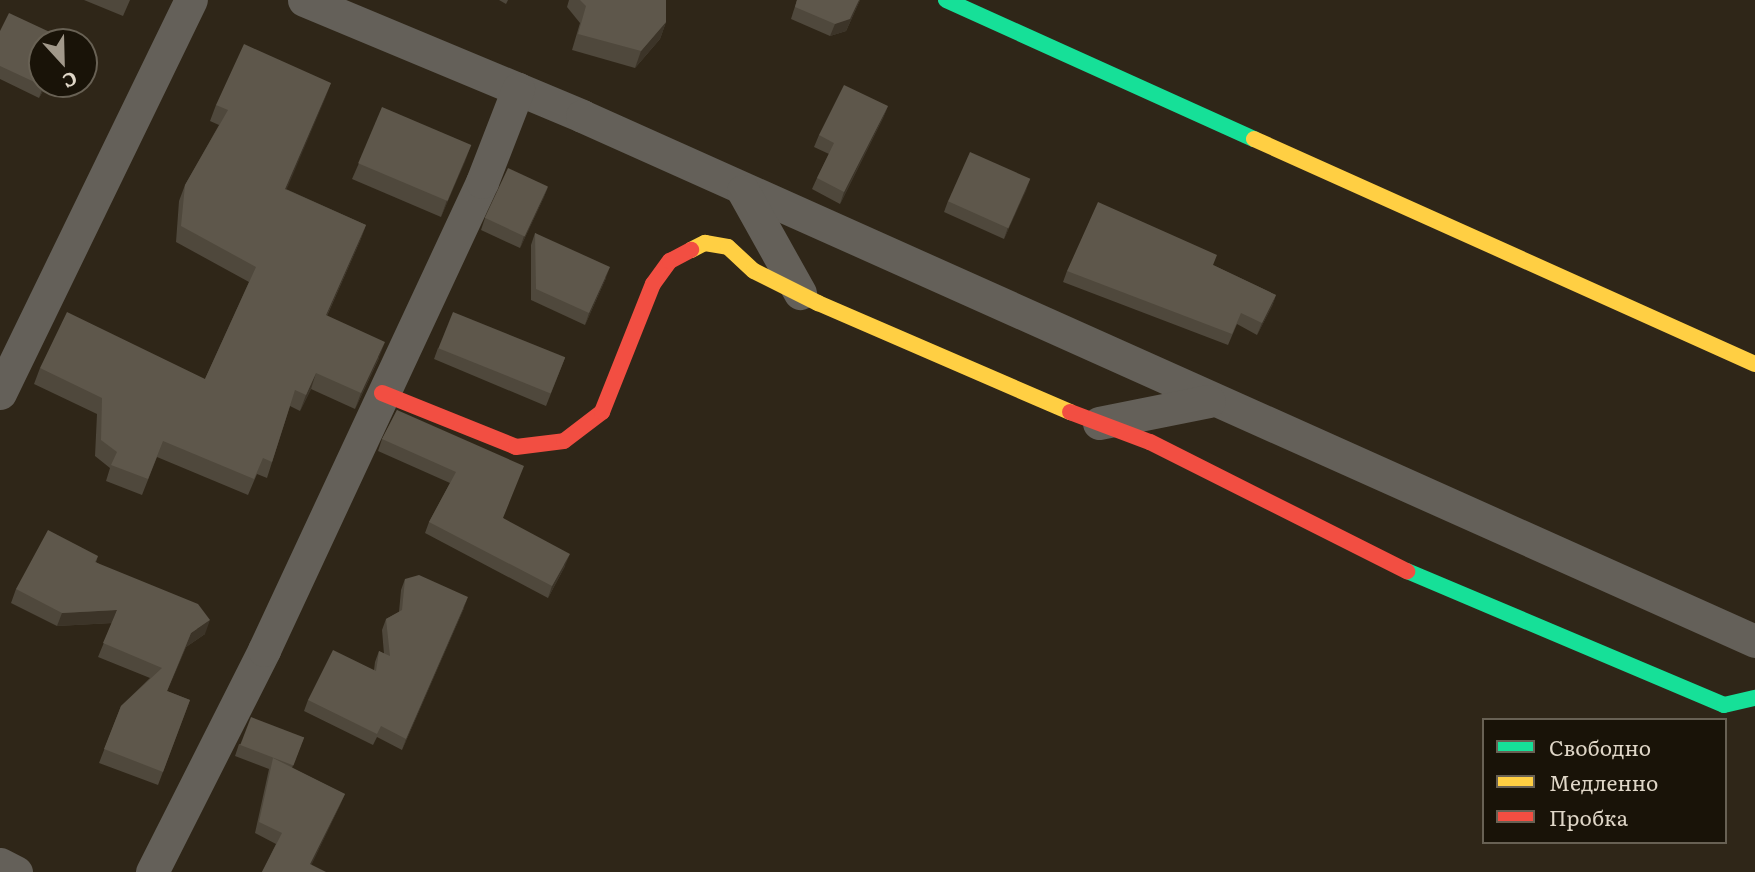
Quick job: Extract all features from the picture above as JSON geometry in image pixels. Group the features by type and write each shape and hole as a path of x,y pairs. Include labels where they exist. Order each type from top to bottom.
{"street":[{"path":"0,393 191,0"},
{"path":"304,0 518,89 1209,401 1755,641"},
{"path":"946,0 1755,364"},
{"path":"152,872 264,650 518,89"},
{"path":"743,191 800,293"},
{"path":"382,393 516,447 564,441 602,412 653,284 670,261 705,243 729,247 754,271 1099,424 1150,442 1380,560 1724,705 1755,698"},
{"path":"1099,424 1209,401"},
{"path":"0,864 16,872"}],"building":[{"path":"580,0 666,0 666,22 641,51 578,34 586,6"},
{"path":"797,0 859,0 850,19 835,24 795,7"},
{"path":"9,13 41,28 28,28 28,79 0,66 0,31"},
{"path":"244,44 331,83 285,189 366,225 326,315 385,342 361,393 316,373 306,395 295,390 272,462 263,458 254,479 163,441 148,479 111,465 117,452 101,440 102,398 40,368 67,312 205,379 256,267 181,226 185,185 228,110 216,105"},
{"path":"844,85 888,106 844,192 817,178 834,143 819,135"},
{"path":"382,107 471,145 447,201 358,163"},
{"path":"970,152 1030,179 1008,228 948,201"},
{"path":"508,168 548,187 525,236 485,218"},
{"path":"1098,202 1217,255 1213,265 1276,295 1262,323 1241,313 1232,334 1067,271"},
{"path":"535,233 610,267 589,313 536,289"},
{"path":"453,312 565,357 551,393 438,348"},
{"path":"397,410 524,466 503,518 570,554 552,586 429,522 456,472 382,439"},
{"path":"48,530 98,556 95,562 198,604 210,620 191,633 167,691 190,700 163,772 104,749 121,706 162,668 103,643 117,610 62,613 16,589"},
{"path":"419,575 468,597 406,739 381,726 377,734 308,700 333,650 376,671 379,651 390,656 386,619 402,610 405,579"},
{"path":"251,717 304,737 293,765 240,745"},
{"path":"273,758 345,794 310,864 326,872 262,872 282,833 259,822"}],"traffic: fast":[{"path":"946,0 1254,139"},
{"path":"1407,571 1724,705 1755,698"}],"traffic: slow":[{"path":"1254,139 1755,364"},
{"path":"691,250 705,243 728,247 754,271 818,303 1070,412"}],"traffic: jam":[{"path":"382,393 516,447 564,441 602,412 653,284 670,261 691,250"},
{"path":"1070,412 1150,442 1407,571"}]}
